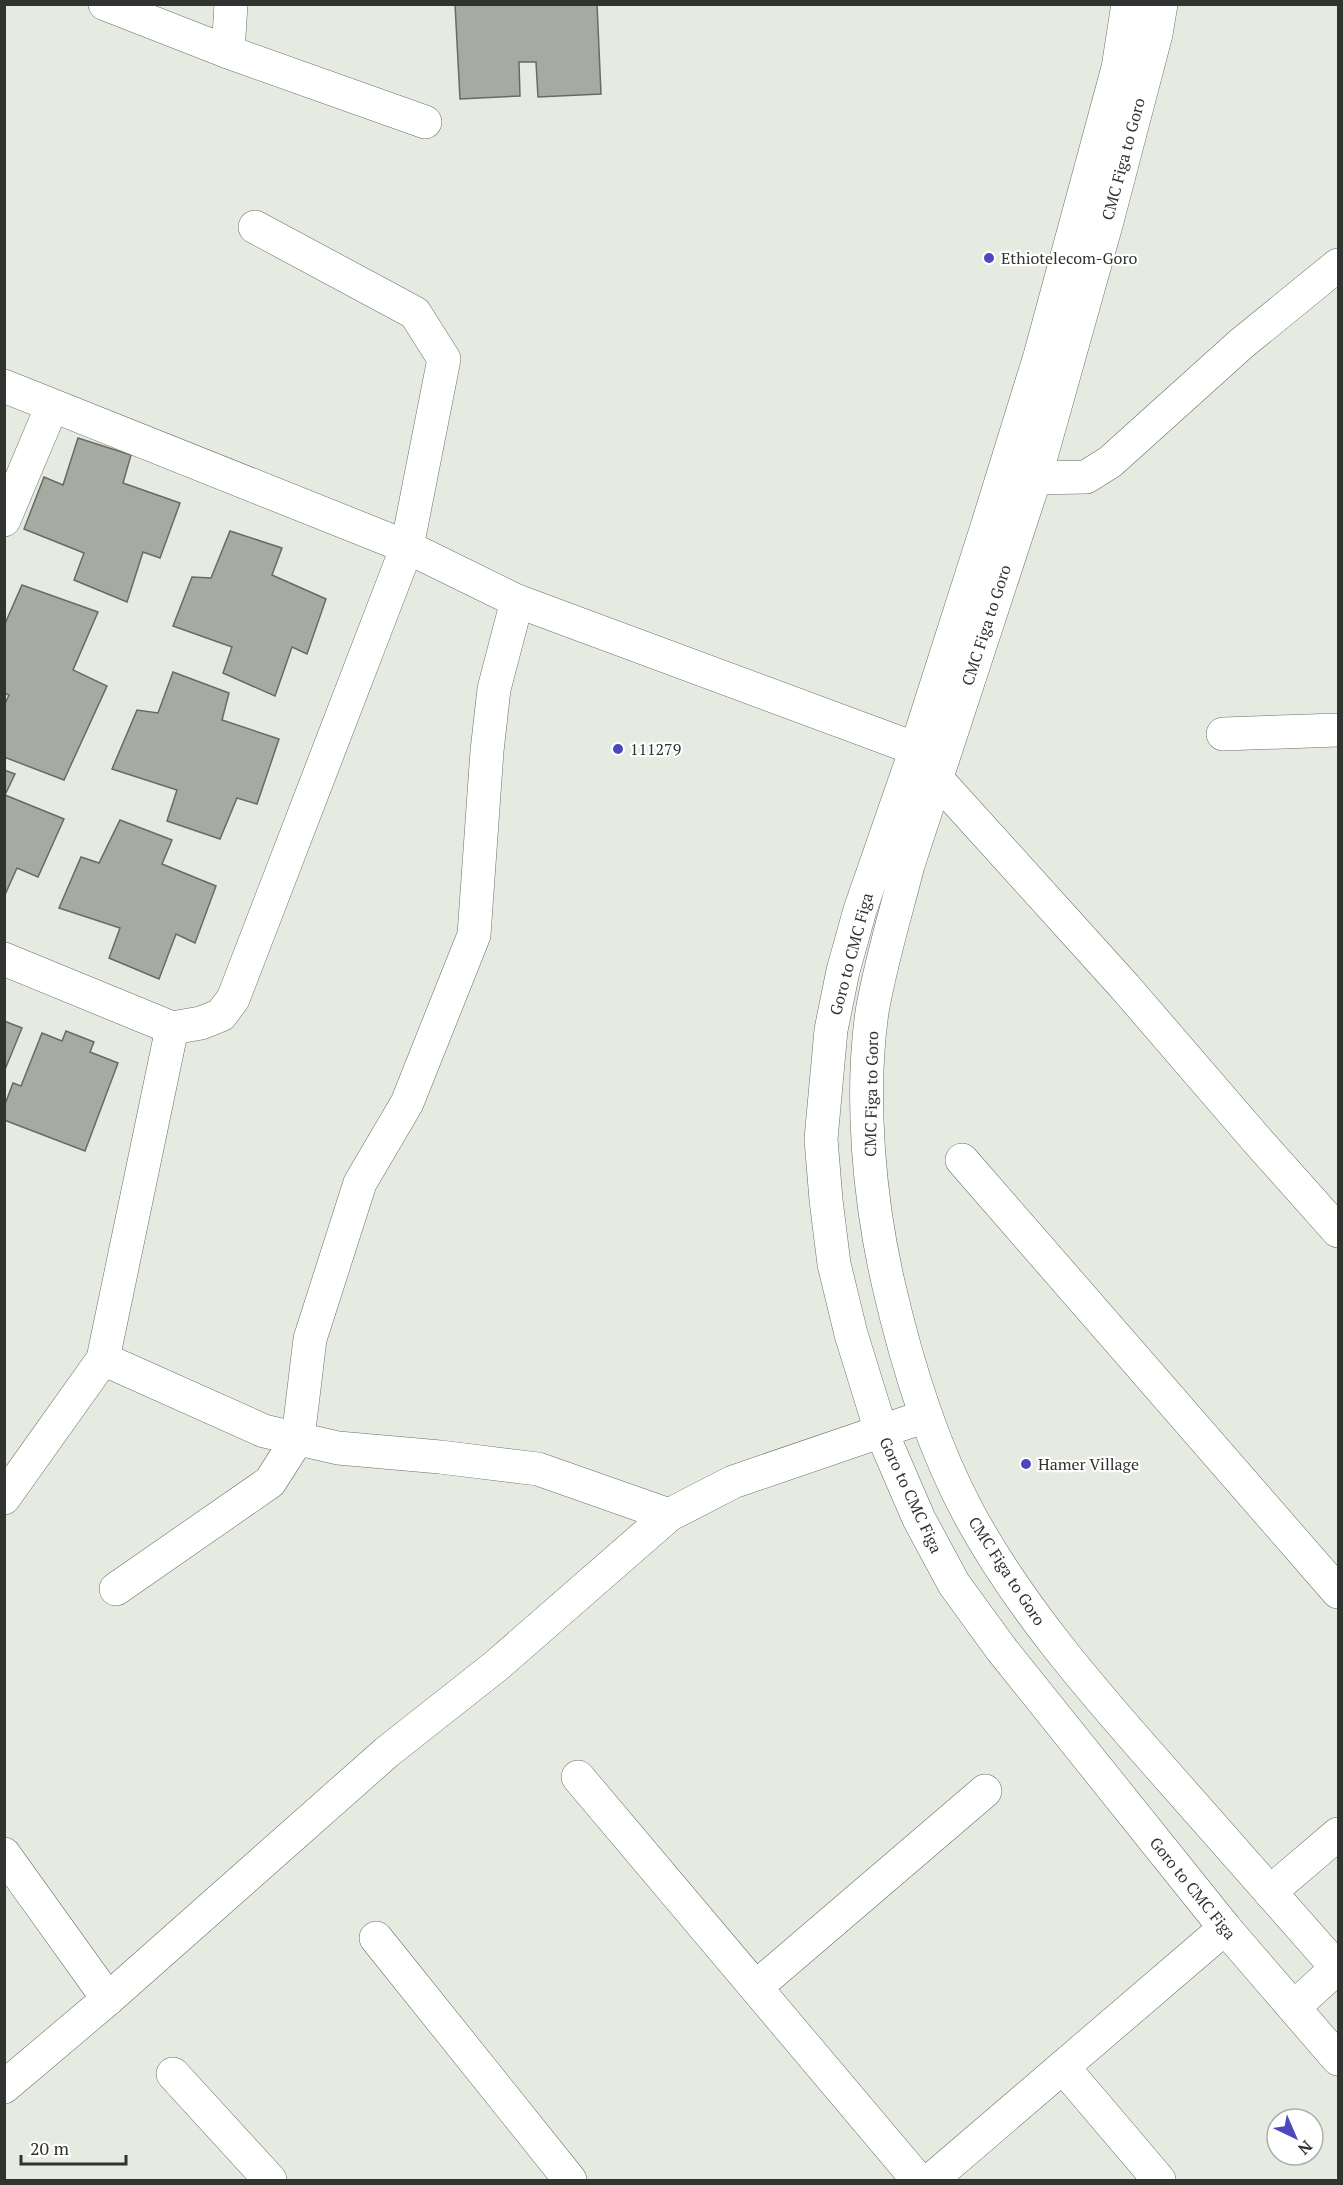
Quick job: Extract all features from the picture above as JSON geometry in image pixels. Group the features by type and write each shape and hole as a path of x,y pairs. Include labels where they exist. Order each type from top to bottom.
{"street":[{"path":"105,4 228,52 425,122"},
{"path":"228,52 231,4"},
{"path":"919,767 1040,356 1119,68 1128,4"},
{"name":"CMC Figa to Goro","path":"1161,4 1156,34 1112,203 1035,478 919,767 908,865 873,1012 868,1070 871,1189 880,1246 899,1332 926,1416 968,1512 991,1552 1061,1652 1105,1705 1338,1968"},
{"path":"4,959 172,1028 201,1023 221,1015 234,999 407,546 444,360 415,313 255,227"},
{"path":"1035,478 1086,477 1110,462 1241,344 1335,275"},
{"path":"4,386 407,546 517,601 919,767 1125,987 1338,1231"},
{"path":"4,520 52,406"},
{"path":"116,1589 270,1482 298,1438 310,1339 360,1183 407,1103 474,935 487,751 494,689 517,601"},
{"path":"1223,734 1338,730"},
{"name":"Goro to CMC Figa","path":"919,767 896,809 860,910 843,971 831,1030 821,1139 834,1264 851,1334 881,1431 920,1519 954,1584 1002,1650 1225,1928 1338,2060"},
{"path":"4,1498 103,1359 172,1028"},
{"path":"962,1160 1338,1592"},
{"path":"103,1359 264,1431 338,1448 538,1469 669,1515"},
{"path":"4,2087 108,1999 387,1752 496,1666 669,1515 734,1482 926,1416"},
{"path":"578,1777 918,2181"},
{"path":"756,1987 985,1791"},
{"path":"1270,1892 1338,1834"},
{"path":"4,1854 108,1999"},
{"path":"931,2181 1225,1928"},
{"path":"376,1938 570,2181"},
{"path":"1294,2007 1338,1968"},
{"path":"1063,2067 1159,2181"},
{"path":"172,2074 270,2181"}],"building":[{"path":"455,4 597,4 601,94 538,97 536,62 519,62 520,96 460,99"},
{"path":"78,438 131,455 123,483 180,503 160,558 143,552 127,602 74,580 84,553 24,529 44,477 63,485"},
{"path":"230,531 282,548 272,575 326,599 307,654 292,647 275,696 223,673 232,647 173,626 192,577 211,578"},
{"path":"22,585 98,612 73,670 107,686 64,780 4,757 4,706 9,695 4,693 4,626"},
{"path":"173,672 229,693 222,720 279,739 257,804 237,798 220,839 167,821 177,790 112,769 137,710 158,713"},
{"path":"4,770 15,774 5,795 64,819 38,877 17,868 4,897"},
{"path":"120,820 172,840 162,864 216,886 195,943 176,934 159,979 109,958 120,928 59,908 81,857 99,863"},
{"path":"4,1021 22,1028 4,1072"},
{"path":"66,1031 94,1042 90,1052 118,1063 85,1151 4,1120 4,1107 13,1083 21,1086 42,1033 62,1041"}],"place":[{"name":"Ethiotelecom-Goro","path":"989,258"},
{"name":"111279","path":"618,749"},
{"name":"Hamer Village","path":"1026,1464"}]}
